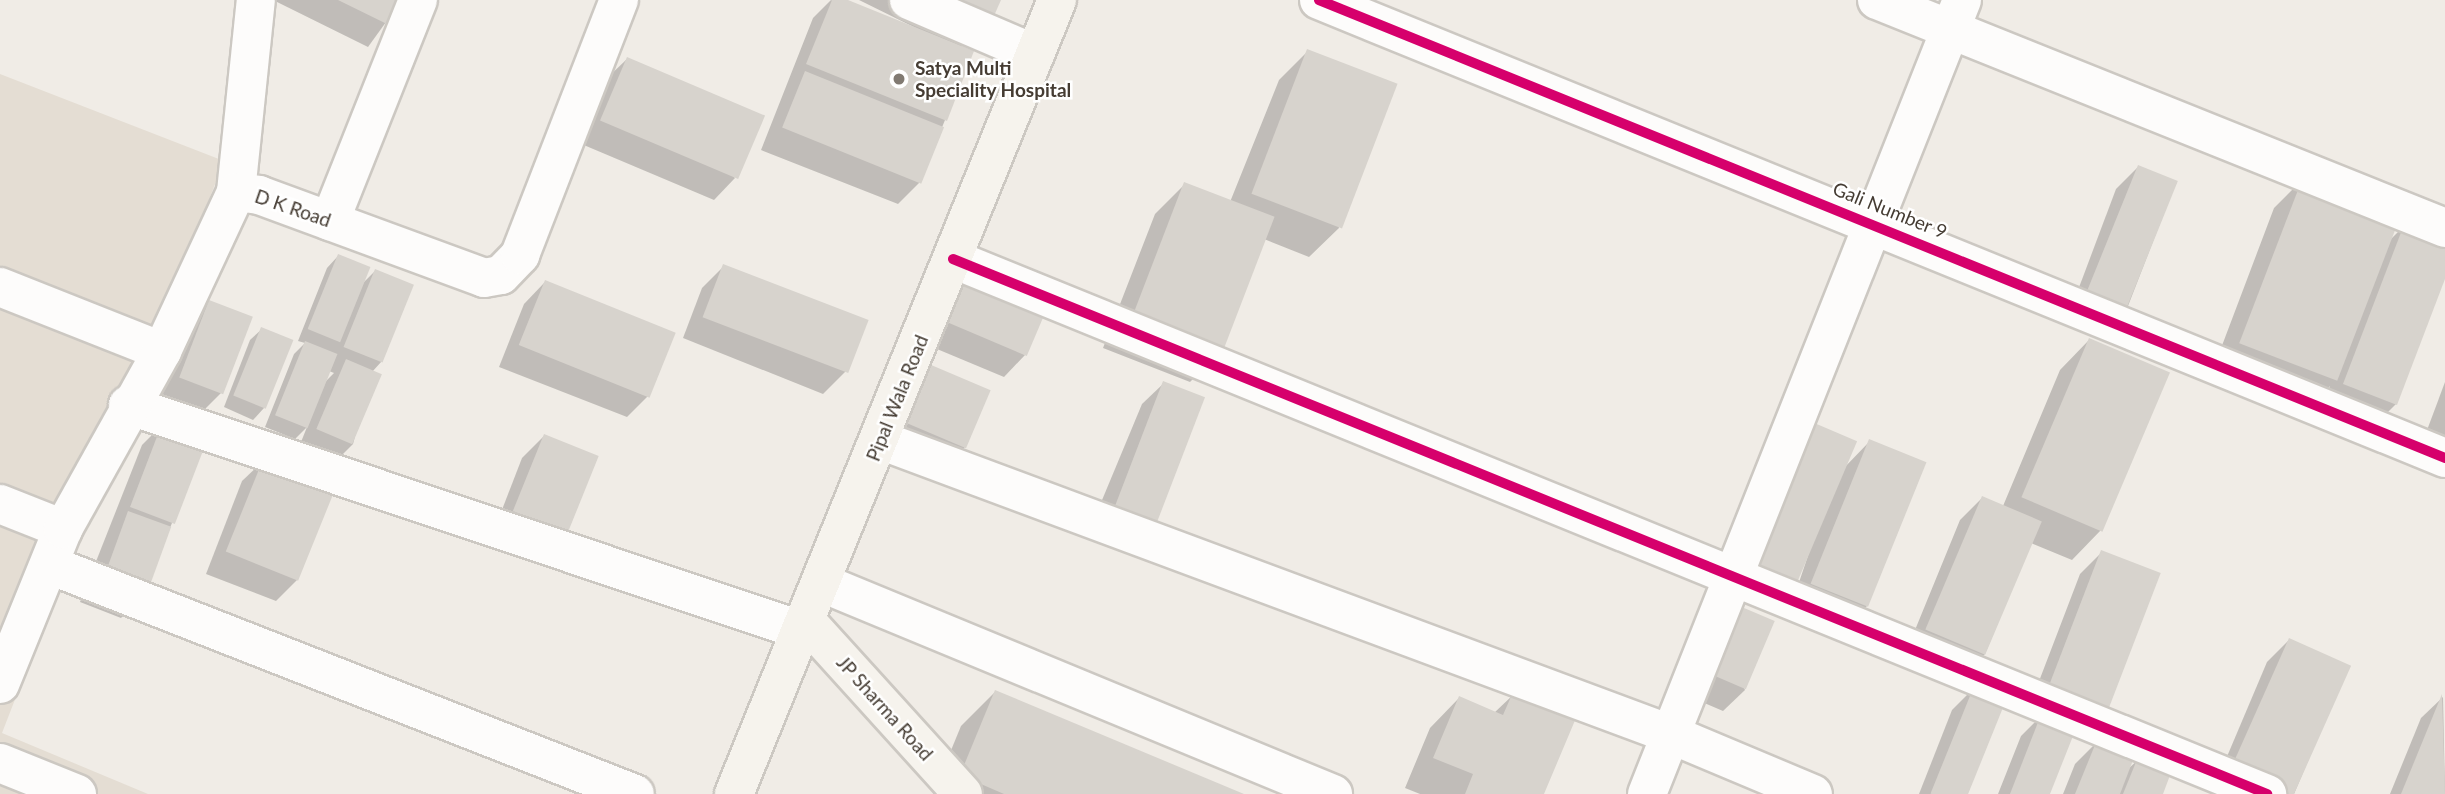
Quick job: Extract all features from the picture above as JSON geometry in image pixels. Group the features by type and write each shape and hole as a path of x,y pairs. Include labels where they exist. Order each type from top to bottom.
{"street":[{"path":"236,192 256,0"},
{"path":"330,221 418,0"},
{"name":"D K Road","path":"0,684 50,565 62,529 128,405 162,351 236,192 330,221 484,278 512,268 619,0"},
{"path":"909,0 1035,54"},
{"name":"Pipal Wala Road","path":"734,794 805,627 1057,0"},
{"name":"Gali Number 9","path":"1319,0 1873,222 2445,457"},
{"path":"1877,0 1956,15 2445,228"},
{"path":"1647,794 1731,572 1956,15"},
{"path":"953,259 1731,572 2267,794"},
{"path":"0,286 162,351"},
{"path":"128,405 805,627"},
{"path":"880,440 1670,734 1813,794"},
{"path":"0,504 62,529"},
{"path":"50,565 635,794"},
{"path":"822,583 1333,794"},
{"name":"JP Sharma Road","path":"805,627 963,794"},
{"path":"0,763 78,794"}],"shaded area":[{"path":"0,74 224,161 2,733 148,794 0,794"}],"building":[{"path":"338,0 404,0 391,26"},
{"path":"832,0 848,0 974,51 947,121 806,64"},
{"path":"954,0 1001,0 993,18"},
{"path":"1307,49 1398,84 1342,228 1251,194"},
{"path":"627,57 765,116 738,179 600,121"},
{"path":"805,71 944,127 921,184 782,128"},
{"path":"2138,165 2178,181 2127,307 2087,291"},
{"path":"2303,177 2401,215 2337,381 2239,343"},
{"path":"1184,182 1275,217 1222,353 1132,318"},
{"path":"2405,222 2445,238 2445,279 2397,405 2343,384"},
{"path":"338,254 370,267 340,342 308,329"},
{"path":"723,264 869,320 848,373 703,317"},
{"path":"375,269 414,285 382,363 344,347"},
{"path":"951,276 1044,315 1027,356 934,317"},
{"path":"545,280 676,333 650,398 519,345"},
{"path":"209,300 253,317 223,394 179,377"},
{"path":"261,327 293,340 266,409 233,396"},
{"path":"2089,338 2170,372 2102,532 2021,497"},
{"path":"305,341 337,354 307,428 275,415"},
{"path":"346,359 382,374 352,444 316,429"},
{"path":"917,359 991,390 966,448 892,417"},
{"path":"1163,381 1205,397 1156,524 1114,508"},
{"path":"163,421 208,438 175,524 130,507"},
{"path":"1812,422 1857,441 1798,581 1753,562"},
{"path":"544,434 599,456 568,533 513,511"},
{"path":"1869,439 1926,462 1868,607 1811,584"},
{"path":"264,457 336,486 298,581 226,552"},
{"path":"1982,496 2042,521 1985,655 1925,629"},
{"path":"128,511 171,527 146,596 103,581"},
{"path":"2101,550 2161,573 2108,711 2048,688"},
{"path":"1737,605 1775,621 1746,689 1708,673"},
{"path":"2289,638 2351,666 2294,794 2288,794 2231,769"},
{"path":"1974,686 2006,699 1968,794 1931,794"},
{"path":"995,690 1244,794 1004,794 960,775"},
{"path":"1513,692 1576,718 1544,794 1465,794 1473,774 1433,758 1459,696 1503,715"},
{"path":"2442,694 2445,794 2401,794"},
{"path":"2042,712 2077,726 2050,794 2010,794"},
{"path":"2097,740 2135,755 2120,794 2075,794"},
{"path":"2138,757 2172,770 2163,794 2123,794"}],"cycle path":[{"path":"1319,0 2445,458"},
{"path":"953,259 2267,794"}],"place":[{"name":"Satya Multi Speciality Hospital","path":"899,79"}]}
